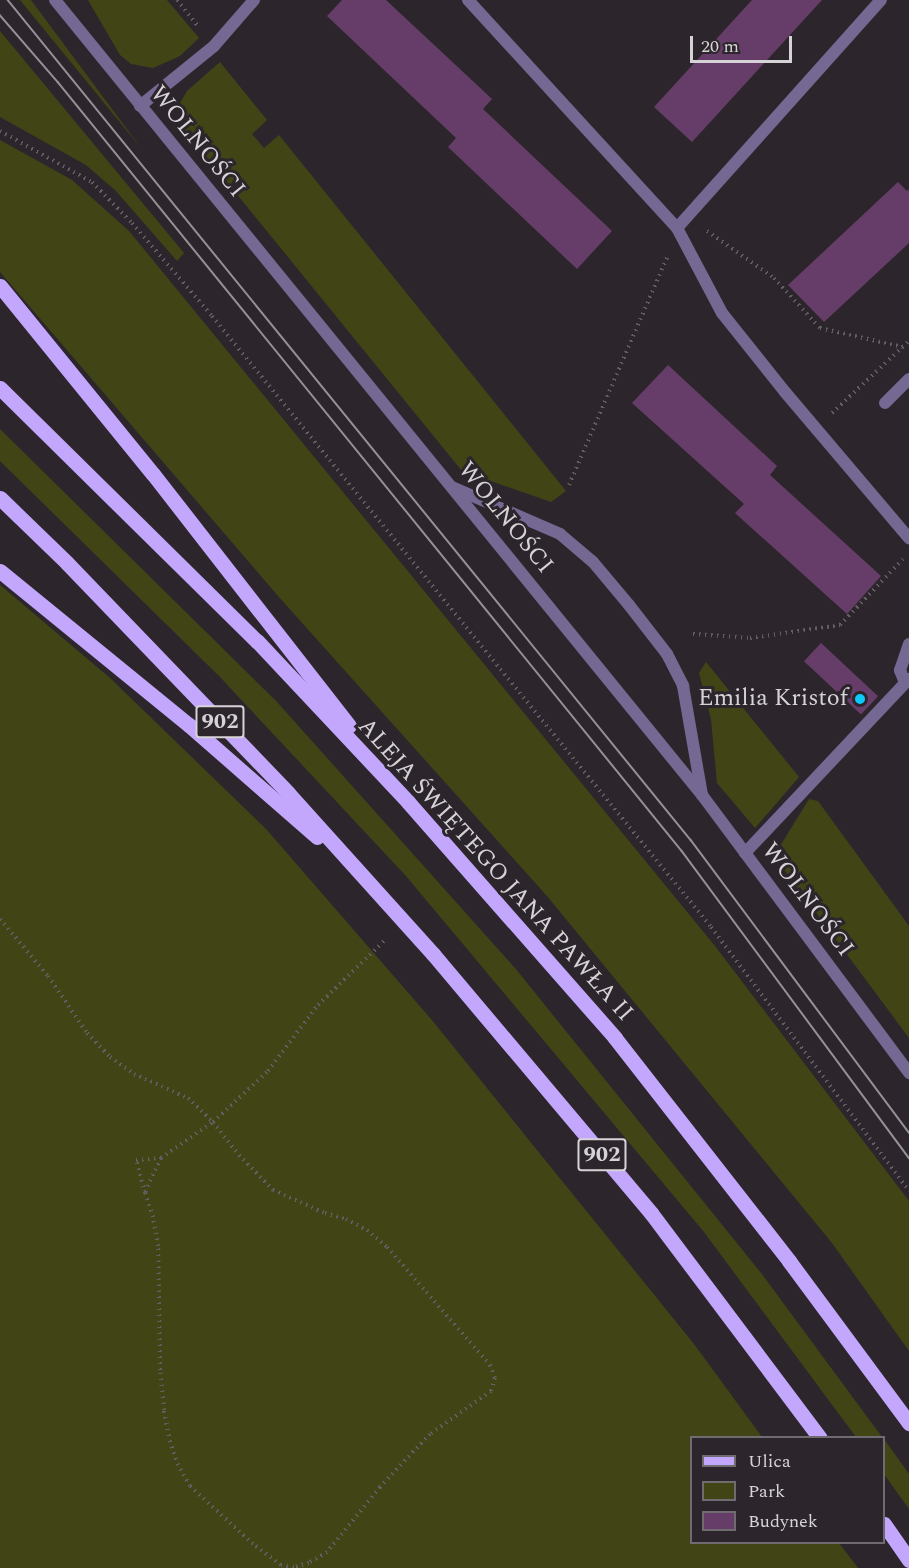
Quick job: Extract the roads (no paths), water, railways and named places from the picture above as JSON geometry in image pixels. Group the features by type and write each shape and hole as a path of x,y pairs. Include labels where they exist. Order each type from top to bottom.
{"main road":[{"path":"0,286 153,474 408,802"},
{"name":"ALEJA ŚWIĘTEGO JANA PAWŁA II","path":"0,388 257,641 408,802 615,1038 789,1261 909,1424"},
{"name":"902","path":"0,498 185,685 370,884 501,1032 651,1213 819,1436"},
{"path":"0,571 189,725 370,884"},
{"path":"885,1525 909,1560"}],"street":[{"name":"WOLNOŚCI","path":"55,0 702,795 909,1073"},
{"path":"141,106 214,46 254,0"},
{"path":"468,0 677,228 722,313 909,538"},
{"path":"677,228 881,0"},
{"path":"885,403 909,379"},
{"path":"452,487 560,534 593,562 629,605 667,654 684,686 702,795"},
{"path":"745,853 907,681 900,670 909,644"}],"tram line":[{"path":"8,0 691,840 909,1133"},
{"path":"0,15 58,82 682,851 909,1158"}],"place":[{"name":"Emilia Kristof","path":"860,699"}]}
